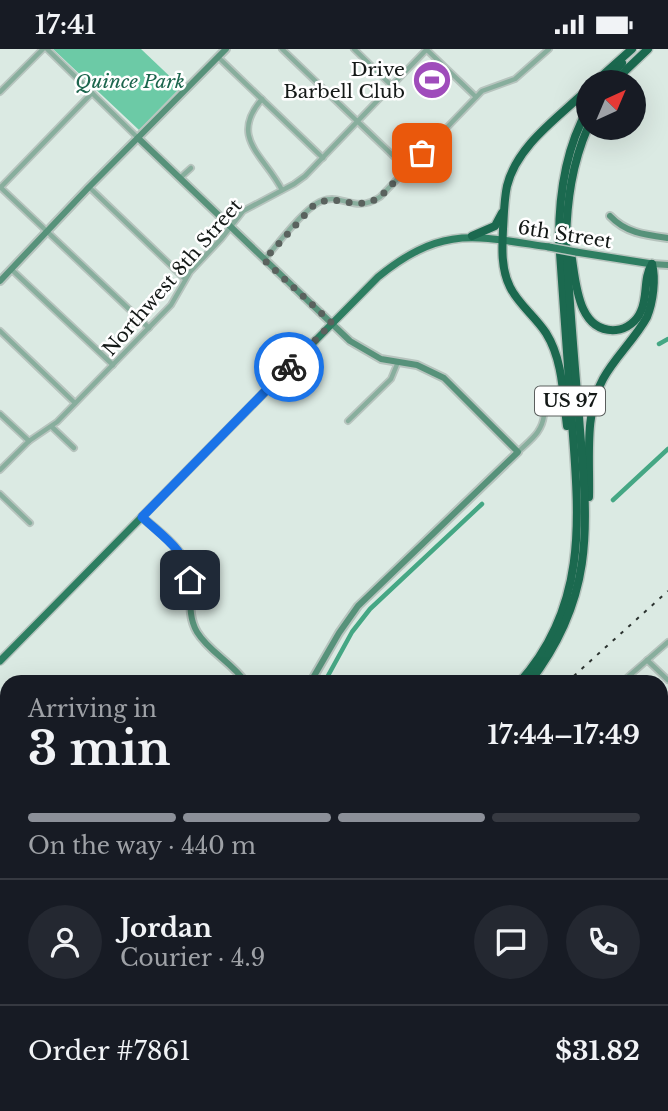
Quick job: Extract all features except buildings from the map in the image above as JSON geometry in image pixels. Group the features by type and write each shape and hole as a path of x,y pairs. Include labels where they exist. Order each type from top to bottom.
{"highway":[{"path":"610,70 635,49"},
{"path":"617,70 635,49"},
{"path":"625,70 648,49"},
{"path":"576,100 524,150 512,172 503,211 502,240 505,276 511,289 546,333 558,361 576,484"},
{"name":"US 97","path":"525,675 551,638 571,587 578,533 559,239 559,205 564,174 576,135"},
{"name":"US 97","path":"535,675 557,643 570,614 578,590 586,534 567,264 567,207 571,175 583,140"},
{"path":"567,207 576,289 583,310 597,326 613,330 623,329 638,318 644,303 647,271 652,264"},
{"path":"472,236 495,226 503,211"},
{"path":"586,534 591,416 595,395 612,365 648,317 654,272 652,264"}],"main road":[{"name":"6th Street","path":"0,661 378,277 416,250 439,241 472,236 652,264"}],"street":[{"path":"0,92 45,49 264,260 361,349 381,359 418,365 444,378 518,452"},
{"path":"0,281 226,49"},
{"path":"282,49 407,169"},
{"path":"354,49 391,85"},
{"path":"427,49 476,97"},
{"name":"Northwest 8th Street","path":"0,470 29,441 52,427 171,305 185,279 248,207 300,180 427,49"},
{"path":"264,260 298,221 321,201 363,205 372,202 476,97 491,87 515,79 549,49"},
{"path":"218,57 323,157"},
{"path":"92,93 0,187 149,328"},
{"path":"262,99 249,119 248,131 251,143 282,190"},
{"path":"180,178 191,168"},
{"path":"89,187 185,279"},
{"path":"610,216 629,231 668,238"},
{"path":"652,264 668,265"},
{"path":"11,269 113,365"},
{"path":"0,331 75,403"},
{"path":"348,421 391,379 398,362"},
{"path":"0,414 29,441"},
{"path":"315,675 339,632 358,606 543,427 544,415"},
{"path":"52,427 74,448"},
{"path":"0,494 30,523"},
{"path":"142,517 176,548 187,564 190,614 196,631 238,675"},
{"path":"630,675 668,642"},
{"path":"647,660 663,675"}],"green space":[{"name":"Quince Park","path":"53,49 141,49 181,87 139,130"}],"waterway":[{"path":"659,344 668,339"},
{"path":"613,500 668,449"},
{"path":"328,675 352,632 370,609 482,504"}],"railway":[{"path":"575,675 668,591"}],"way so far":[{"path":"289,367 332,323 264,260 313,206 321,201 331,200 354,205 372,202 422,153"}],"place":[{"name":"Drive Barbell Club","path":"432,80"}],"route":[{"path":"190,580 187,564 181,554 142,517 289,367"}]}
